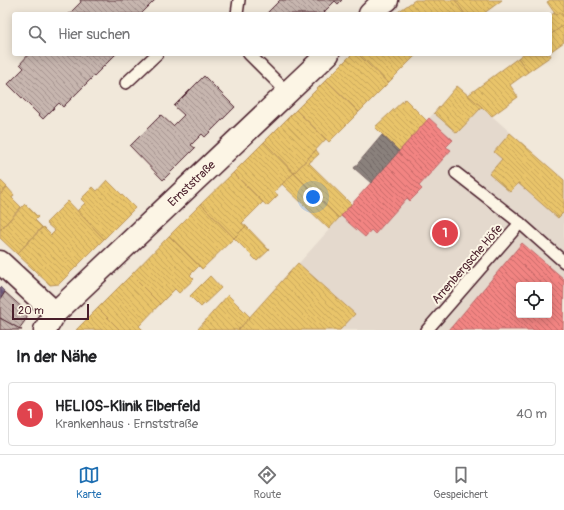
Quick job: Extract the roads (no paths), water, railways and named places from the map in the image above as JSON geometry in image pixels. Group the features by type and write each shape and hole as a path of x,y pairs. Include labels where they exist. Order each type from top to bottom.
{"street":[{"path":"372,12 387,0"},
{"name":"Ernststraße","path":"50,322 326,56"},
{"path":"0,262 50,322"}],"lane":[{"path":"237,12 239,0"},
{"path":"126,83 155,56"},
{"path":"251,56 287,92"},
{"path":"456,173 520,223"},
{"name":"Arrenbergsche Höfe","path":"427,330 520,223 564,262"}],"place":[{"name":"HELIOS-Klinik Elberfeld","path":"445,233"}]}
